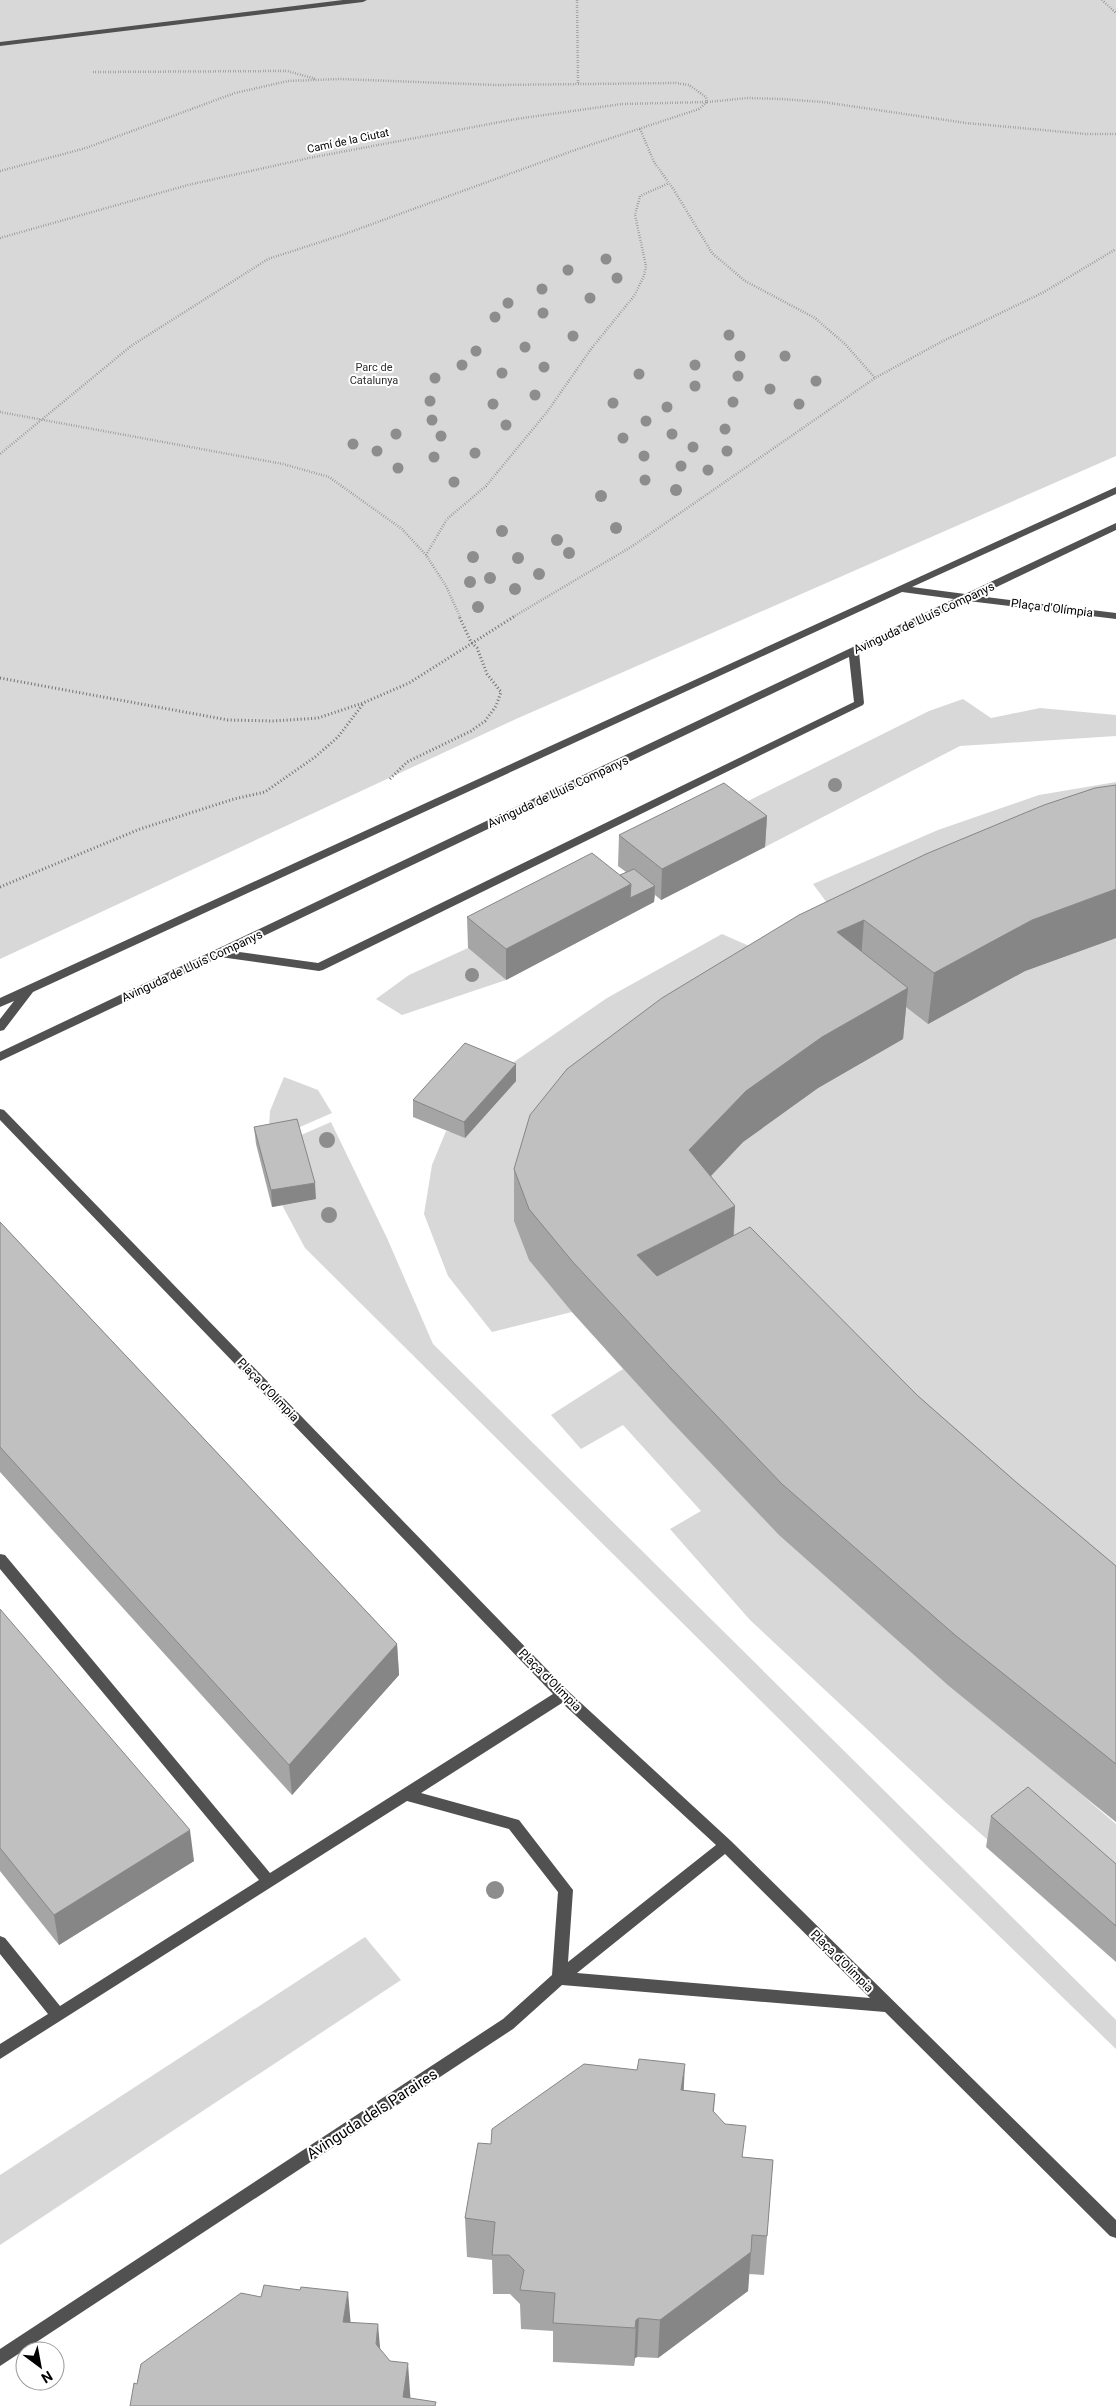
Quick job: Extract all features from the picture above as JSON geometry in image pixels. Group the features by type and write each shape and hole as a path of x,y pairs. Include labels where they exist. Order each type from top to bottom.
{"street":[{"path":"0,44 363,0"},
{"path":"0,1003 1116,490"},
{"name":"Avinguda de Lluís Companys","path":"0,1057 1116,526"},
{"name":"Plaça d'Olímpia","path":"899,589 1116,616"},
{"path":"219,953 318,967 859,703 854,651"},
{"path":"0,1028 31,988"},
{"name":"Plaça d'Olímpia","path":"0,1113 563,1695 726,1845 1116,2231"},
{"path":"0,1559 269,1882"},
{"path":"0,2052 563,1695"},
{"path":"407,1795 514,1824 566,1890 559,1978 888,2006"},
{"name":"Avinguda dels Paraires","path":"0,2358 508,2024 559,1978 726,1845"},
{"path":"0,1943 58,2016"}],"path":[{"path":"577,0 578,83"},
{"path":"1102,0 1116,13"},
{"path":"87,72 287,71 319,80"},
{"path":"0,172 86,148 235,93 288,82 392,80 495,85 676,83 694,88 706,97 707,102 699,109 575,150 342,235 268,259 131,346 0,454"},
{"name":"Camí de la Ciutat","path":"0,238 188,185 405,138 622,104 707,102 748,98 823,102 966,123 1086,134 1116,134"},
{"path":"640,129 654,162 669,182 712,253 745,281 815,318 845,344 875,378"},
{"path":"426,555 447,519 486,486 547,412 591,349 634,296 644,276 646,266 635,215 640,196 669,182"},
{"path":"0,678 228,720 274,721 318,718 363,703 409,683 471,642 631,547 875,378 941,342 1044,292 1116,249"},
{"path":"0,412 227,452 283,464 329,477 364,500 402,529 426,555 446,586 471,642 478,648 487,674 501,692 496,706 485,721 471,731 406,762 388,781"},
{"path":"0,887 140,829 234,799 265,792 316,757 338,737 363,703"}],"green space":[{"name":"Parc de Catalunya","path":"0,0 1116,0 1116,456 516,719 0,959"},
{"path":"963,699 991,718 1040,708 1116,715 1116,736 960,746 765,847 722,814 929,711"},
{"path":"1116,782 1116,1822 1083,1796 1116,1824 1116,1899 991,1843 750,1620 670,1529 701,1511 623,1425 581,1449 551,1415 623,1369 572,1312 492,1332 448,1276 424,1214 432,1165 446,1131 450,1132 498,1073 607,998 722,934 795,966 851,935 813,884 938,830 1039,795"},
{"path":"468,948 506,980 402,1015 376,999 409,975"},
{"path":"284,1077 318,1090 332,1113 268,1141 270,1111"},
{"path":"331,1122 387,1238 433,1344 1116,2020 1116,2049 930,1869 305,1248 282,1205 316,1199 299,1136"},
{"path":"365,1937 401,1980 0,2245 0,2175"}],"building":[{"path":"724,783 767,816 662,869 619,835"},
{"path":"1116,785 1116,889 1032,920 934,973 864,920 837,932 908,988 822,1037 746,1091 689,1150 735,1206 637,1255 657,1276 750,1227 918,1396 1116,1566 1116,1764 955,1635 782,1484 572,1261 529,1209 514,1169 530,1115 567,1069 662,998 799,915 926,854 1044,805 1095,788"},
{"path":"592,853 631,884 506,949 467,917"},
{"path":"634,869 655,886 630,898 631,884 620,875"},
{"path":"465,1043 516,1064 464,1122 413,1100"},
{"path":"297,1119 315,1183 271,1190 254,1127"},
{"path":"0,1222 397,1644 289,1765 0,1447"},
{"path":"0,1609 190,1830 54,1915 0,1848"},
{"path":"1028,1787 1116,1864 1116,1926 991,1816"},
{"path":"639,2059 685,2064 681,2090 715,2094 713,2111 725,2124 746,2126 742,2157 773,2160 767,2236 752,2235 751,2252 660,2320 639,2318 636,2320 635,2328 553,2323 555,2293 520,2290 524,2270 509,2255 492,2255 495,2222 465,2218 478,2143 491,2144 492,2129 584,2064 637,2070"},
{"path":"264,2285 300,2290 301,2287 348,2292 343,2322 378,2324 376,2344 390,2361 408,2363 403,2397 436,2402 435,2406 130,2406 134,2383 137,2384 141,2364 241,2293 261,2297"}]}
